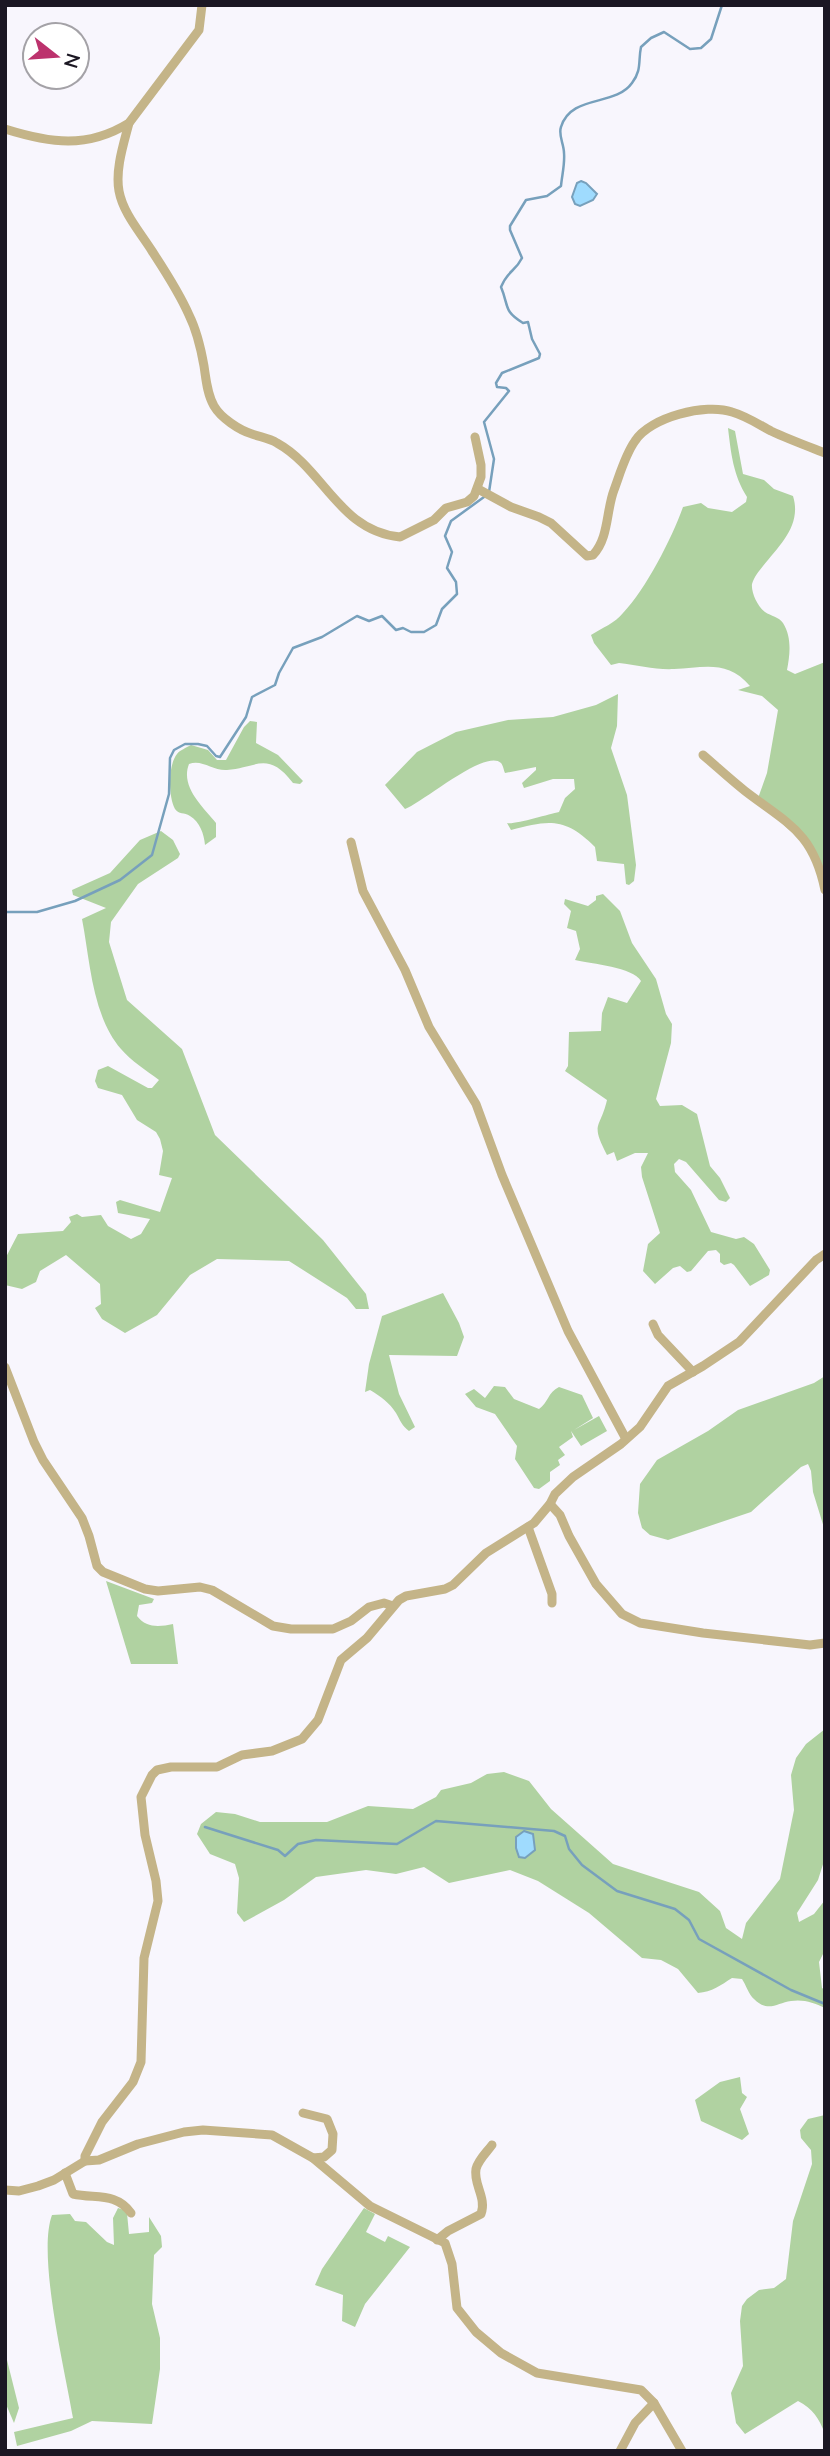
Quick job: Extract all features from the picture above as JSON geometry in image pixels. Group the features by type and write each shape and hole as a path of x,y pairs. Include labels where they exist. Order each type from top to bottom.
{"street":[{"path":"5,129 35,139 76,143 115,132 129,123 199,30 202,5"},
{"path":"129,123 118,188 122,202 168,275 190,317 214,407 250,434 276,442 291,452 310,470 342,510 368,526 395,537 416,531 434,520 446,508 467,502 484,493"},
{"path":"484,493 551,523 587,556 593,555 603,540 610,500 634,441 655,423 694,411 721,408 825,453"},
{"path":"475,437 484,493"},
{"path":"703,755 743,790 796,829 816,857 825,890"},
{"path":"351,842 363,891 405,970 429,1027 476,1104 502,1175 568,1331 626,1439"},
{"path":"85,2161 102,2122 133,2082 141,2062 144,1958 158,1900 145,1835 141,1797 147,1781 157,1770 217,1767 242,1755 272,1751 302,1739 318,1720 341,1661 367,1638 393,1606 406,1596 453,1585 486,1553 528,1527 573,1477 640,1427 668,1386 739,1342 816,1260 825,1254"},
{"path":"653,1324 658,1335 693,1372"},
{"path":"5,1367 34,1442 82,1518 97,1566 103,1572 145,1589 169,1592 200,1587 212,1590 252,1615 282,1628 334,1629 351,1621 369,1607 384,1603 393,1606"},
{"path":"550,1504 560,1515 596,1584 622,1614 633,1620 716,1635 810,1645 825,1643"},
{"path":"528,1527 552,1594 552,1603"},
{"path":"303,2113 327,2119 331,2125 332,2150 324,2157 313,2158"},
{"path":"5,2190 38,2186 85,2161 99,2160 138,2144 184,2132 202,2130 272,2135 313,2158 370,2206 445,2243 449,2253 457,2308 476,2332 501,2353 537,2373 641,2390 654,2403 682,2451"},
{"path":"437,2240 448,2231 481,2214 483,2201 475,2170 492,2145"},
{"path":"65,2174 74,2194 118,2199 125,2203 131,2213"},
{"path":"620,2451 635,2423 654,2403"}],"green space":[{"path":"728,428 735,431 743,474 764,480 774,489 793,496 794,516 788,534 757,574 752,588 760,607 779,619 786,628 790,646 787,670 795,674 825,662 825,900 818,870 803,842 757,801 767,773 778,710 762,696 738,690 750,686 741,677 723,668 667,669 619,663 611,665 591,635 620,617 641,591 665,548 683,507 701,503 708,508 732,512 746,502 747,497 733,464"},
{"path":"618,694 617,726 611,748 627,795 636,865 634,881 629,885 626,884 624,864 597,861 595,847 575,830 546,823 511,830 507,823 559,812 565,798 575,789 574,779 553,779 524,788 522,783 536,767 505,773 501,763 493,760 469,769 405,809 385,785 417,752 456,732 508,720 553,717 596,705"},
{"path":"250,721 257,722 256,743 278,755 303,781 300,784 293,783 277,767 269,764 227,770 198,763 189,764 187,772 190,789 216,823 216,837 205,845 199,825 188,815 175,809 170,781 174,759 180,751 191,745 208,750 217,760 226,760"},
{"path":"161,831 173,840 180,854 178,858 138,884 111,922 109,942 127,1000 182,1049 215,1135 323,1240 366,1294 369,1309 356,1309 347,1298 289,1261 217,1259 190,1275 157,1315 125,1333 102,1319 95,1308 101,1304 100,1284 66,1255 40,1271 36,1282 22,1289 5,1285 5,1259 18,1234 63,1231 71,1222 69,1217 77,1214 82,1217 101,1215 108,1226 131,1239 141,1234 150,1219 118,1213 116,1202 120,1200 160,1212 172,1178 159,1175 163,1151 156,1132 137,1120 122,1095 98,1088 95,1081 98,1070 108,1066 148,1088 152,1088 159,1080 125,1053 111,1036 104,1021 94,987 82,919 106,908 73,895 72,890 110,873 140,840"},
{"path":"603,894 620,911 632,943 656,979 666,1014 672,1024 671,1043 656,1099 660,1106 682,1105 697,1114 710,1166 720,1178 730,1198 726,1202 719,1200 686,1162 679,1159 674,1164 675,1172 691,1190 711,1232 736,1239 744,1237 754,1244 770,1270 769,1275 750,1286 734,1265 720,1262 720,1254 716,1250 708,1251 691,1271 687,1272 680,1266 673,1268 655,1284 643,1271 648,1244 660,1233 642,1177 641,1167 648,1153 635,1153 617,1161 614,1152 607,1155 599,1137 598,1126 607,1100 565,1071 568,1066 569,1032 601,1031 602,1013 608,997 627,1003 641,981 637,976 621,969 575,960 580,949 576,931 567,928 571,911 564,904 565,899 588,906 596,900 596,896"},
{"path":"443,1293 464,1337 457,1356 389,1355 399,1394 415,1427 409,1431 394,1409 384,1400 370,1390 365,1392 369,1364 382,1316"},
{"path":"825,1376 825,1531 808,1464 801,1467 751,1512 668,1540 650,1535 642,1528 638,1513 640,1484 657,1460 708,1431 738,1410 814,1383"},
{"path":"494,1386 505,1387 514,1399 539,1409 559,1387 582,1395 593,1418 574,1430 599,1416 607,1431 581,1446 571,1431 573,1437 559,1447 565,1455 558,1460 560,1465 550,1472 550,1481 539,1489 534,1488 515,1459 517,1446 495,1414 476,1407 465,1394 474,1389 485,1398"},
{"path":"106,1581 154,1599 152,1603 139,1605 137,1616 144,1623 153,1626 173,1624 178,1664 131,1664"},
{"path":"825,1729 825,1858 818,1880 797,1913 799,1922 814,1914 825,1900 825,1950 819,1962 822,1988 825,1990 825,2008 800,2001 764,2006 752,1997 742,1979 732,1978 712,1990 698,1993 678,1969 661,1960 642,1958 589,1913 538,1881 510,1870 449,1883 424,1867 396,1874 366,1870 316,1877 284,1900 244,1922 237,1913 239,1878 235,1864 210,1854 197,1834 201,1824 216,1812 235,1814 260,1822 327,1822 368,1806 413,1809 436,1797 441,1790 471,1783 487,1774 504,1772 529,1781 551,1809 613,1864 699,1892 720,1911 726,1928 742,1939 746,1923 780,1879 794,1810 791,1775 796,1758 806,1744"},
{"path":"740,2077 742,2093 747,2097 740,2109 749,2134 742,2140 701,2121 695,2100 720,2082"},
{"path":"825,2115 825,2434 815,2414 798,2401 745,2434 736,2423 731,2393 743,2366 740,2321 742,2306 759,2290 774,2288 786,2279 793,2221 812,2164 811,2150 801,2138 800,2130 808,2119"},
{"path":"118,2208 127,2213 129,2234 149,2232 149,2217 161,2236 162,2247 154,2255 152,2304 160,2338 160,2369 152,2424 92,2421 71,2431 17,2446 14,2432 73,2418 50,2285 48,2234 52,2215 70,2214 75,2221 86,2222 107,2242 114,2245 113,2218"},
{"path":"364,2208 375,2214 366,2232 385,2242 388,2236 410,2247 365,2304 355,2327 342,2321 343,2295 315,2285 322,2269"},
{"path":"5,2352 19,2408 14,2423 5,2402"}],"water":[{"path":"581,181 597,194 593,200 580,206 575,204 572,197 577,183"},
{"path":"524,1831 533,1834 535,1850 525,1858 519,1857 516,1848 516,1837"}],"waterway":[{"path":"489,492 494,459 484,422 509,391 497,387 496,383 502,373 539,358 540,354 532,339 528,322 523,323 509,311 501,287 522,258 510,226 526,200 547,196 561,186 564,150 560,130 566,117 583,105 615,95 632,83 637,74 641,47 651,38 664,32 690,49 701,48 711,39 722,5"},
{"path":"5,912 37,912 75,901 120,880 152,855 169,794 170,758 174,750 185,744 198,744 207,746 220,757 246,717 252,697 275,685 293,648 322,637 357,616 369,621 382,616 396,630 403,628 411,632 424,632 436,625 442,609 457,594 456,582 447,568 452,552 445,536 451,521 484,497"},
{"path":"205,1827 278,1850 285,1856 298,1844 316,1840 397,1844 436,1821 554,1831 565,1836 569,1849 582,1865 617,1891 675,1909 689,1920 699,1939 791,1990 825,2004"}]}
